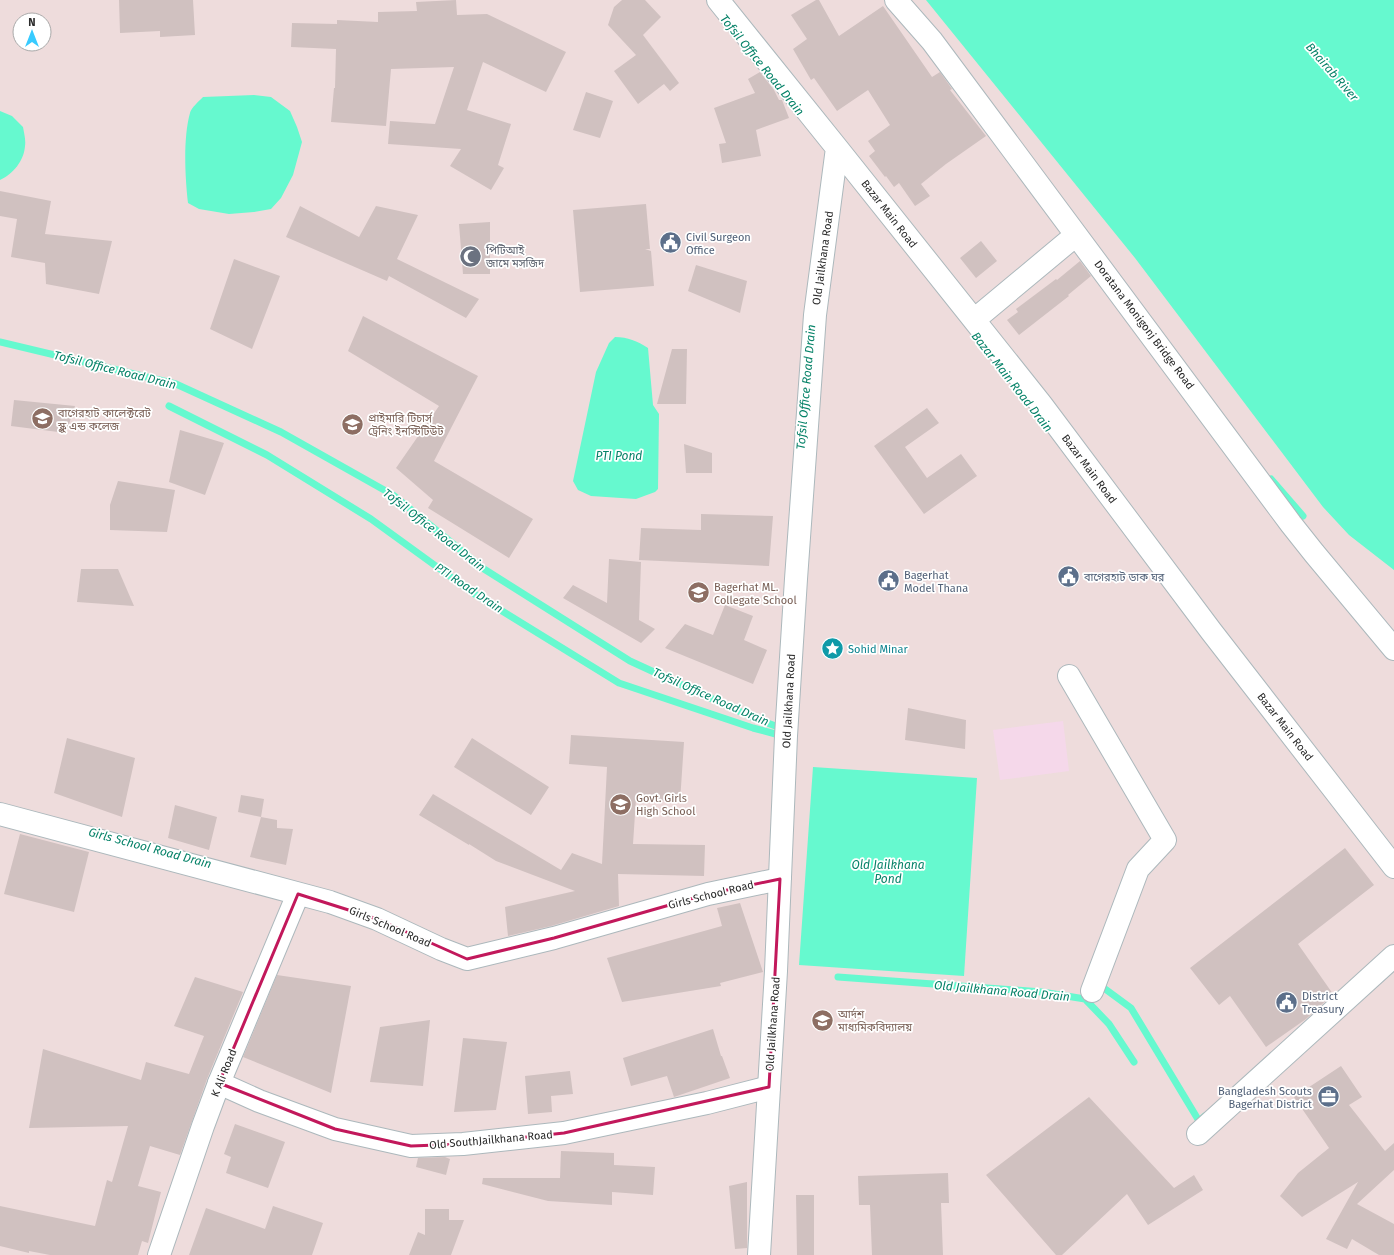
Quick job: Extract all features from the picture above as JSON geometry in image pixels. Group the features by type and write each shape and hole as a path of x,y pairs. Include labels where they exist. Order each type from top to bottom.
{"street":[{"name":"Bazar Main Road","path":"718,0 1041,404 1211,631 1394,867"},
{"name":"Doratana Monigonj Bridge Road","path":"896,0 932,41 1314,553 1394,649"},
{"name":"Old Jailkhana Road","path":"759,1255 776,971 793,634 815,315 837,148"},
{"path":"974,320 1076,235"},
{"path":"1069,676 1165,840 1138,869 1092,991"},
{"name":"Girls School Road","path":"0,814 330,902 377,919 441,949 467,959 554,938 708,894 780,879"},
{"name":"K Ali Road","path":"159,1255 219,1083 298,894"},
{"path":"1198,1134 1394,956"},
{"name":"Old SouthJailkhana Road","path":"219,1083 259,1101 335,1128 411,1146 464,1144 564,1133 707,1103 768,1087"}],"highlighted area":[{"path":"780,879 769,1087 564,1133 463,1144 411,1146 335,1129 219,1083 298,894 377,919 467,959 554,938 708,894"}],"shaded area":[{"path":"1063,721 1069,771 1000,780 993,730"}],"water":[{"name":"Bhairab River","path":"926,0 1394,0 1394,570 1349,535 1323,507 1135,258"},
{"path":"254,95 271,97 290,111 302,142 293,175 281,198 271,209 229,214 199,209 188,203 185,170 186,134 191,111 203,97"},
{"path":"0,111 12,116 23,127 25,141 24,152 20,162 13,171 0,180"},
{"name":"PTI Pond","path":"615,337 632,340 648,348 653,405 659,414 658,489 655,492 636,499 591,496 578,490 573,481 596,372 609,343"},
{"name":"Old Jailkhana Pond","path":"813,767 977,778 964,976 799,965"}],"building":[{"path":"119,0 193,0 195,35 160,37 160,31 120,33"},
{"path":"456,0 457,15 487,14 566,52 546,92 483,62 467,110 511,124 498,165 504,168 491,190 450,166 461,149 388,144 390,121 435,124 454,67 391,69 386,126 331,122 335,88 336,49 291,47 292,23 337,24 337,20 378,22 378,12 417,11 416,2"},
{"path":"622,0 645,0 661,17 643,35 679,83 670,91 664,84 638,104 614,71 636,55 608,25 614,7"},
{"path":"816,0 819,0 839,36 883,6 932,77 940,72 952,89 950,90 986,136 946,164 921,184 930,196 915,206 899,183 894,187 869,156 875,151 868,141 890,125 868,90 837,111 814,78 811,80 793,49 807,39 791,15"},
{"path":"760,72 774,90 779,100 782,100 789,118 756,130 761,156 722,163 719,144 726,143 714,108 755,93 748,79"},
{"path":"586,92 613,101 600,138 573,130"},
{"path":"0,191 51,201 45,234 112,241 99,294 46,284 45,263 11,257 17,219 0,216"},
{"path":"646,204 650,249 645,249 651,251 654,286 580,292 573,210"},
{"path":"300,206 359,237 376,206 418,215 397,259 479,299 466,318 389,276 387,281 286,237"},
{"path":"490,222 490,274 463,274 459,224"},
{"path":"981,241 997,261 976,278 960,258"},
{"path":"234,259 280,276 252,349 210,329"},
{"path":"1080,261 1091,276 1068,295 1069,296 1019,335 1007,320 1018,312 1016,309 1056,279 1057,280"},
{"path":"696,265 747,281 740,313 688,291"},
{"path":"363,316 478,376 434,461 533,519 509,558 428,508 433,500 396,468 439,406 348,351"},
{"path":"672,349 687,349 686,404 657,404"},
{"path":"14,400 75,406 66,433 11,426"},
{"path":"927,408 939,423 905,447 927,478 961,454 977,476 924,514 874,446"},
{"path":"180,430 224,443 205,495 169,482"},
{"path":"684,444 712,453 712,473 686,473"},
{"path":"118,481 175,490 167,532 110,530 110,505"},
{"path":"701,514 773,516 769,566 639,560 641,528 701,530"},
{"path":"609,559 641,562 639,620 655,629 641,643 563,598 573,585 607,603"},
{"path":"81,569 118,569 134,606 77,602"},
{"path":"725,605 753,616 744,640 767,650 753,684 665,648 685,624 713,635"},
{"path":"908,708 966,720 965,749 905,740"},
{"path":"571,735 684,742 680,802 636,799 633,844 705,845 704,876 618,874 619,906 551,926 508,936 505,907 575,891 496,861 419,815 433,794 561,870 572,853 602,864 607,767 569,764"},
{"path":"67,738 135,758 122,817 54,793"},
{"path":"472,738 549,787 531,815 454,767"},
{"path":"241,795 264,799 261,817 238,812"},
{"path":"175,805 217,817 209,850 168,838"},
{"path":"261,817 277,820 277,828 293,829 286,865 250,857"},
{"path":"20,834 89,852 74,912 4,894"},
{"path":"1345,848 1374,885 1298,944 1333,994 1306,1019 1266,1047 1230,996 1219,1005 1190,968"},
{"path":"740,903 763,972 720,983 721,986 622,1002 607,958 722,926 717,908"},
{"path":"277,975 351,986 331,1093 243,1057"},
{"path":"195,977 243,992 207,1079 180,1155 150,1146 138,1186 161,1192 148,1243 142,1241 138,1255 50,1255 29,1251 29,1253 0,1246 0,1206 95,1226 107,1180 112,1182 128,1126 29,1128 43,1049 141,1080 146,1062 189,1074 204,1036 174,1026"},
{"path":"430,1020 423,1086 370,1082 380,1027"},
{"path":"713,1029 721,1056 730,1078 674,1097 667,1076 631,1086 623,1058"},
{"path":"463,1038 507,1042 496,1110 454,1112"},
{"path":"1341,1066 1362,1097 1349,1105 1385,1151 1394,1143 1394,1170 1357,1204 1394,1224 1394,1255 1379,1255 1352,1239 1347,1249 1326,1239 1358,1182 1302,1217 1280,1196 1298,1173 1329,1148 1294,1097"},
{"path":"570,1071 573,1094 551,1096 552,1112 528,1114 525,1076"},
{"path":"1089,1097 1174,1188 1194,1175 1203,1190 1148,1225 1127,1194 1062,1255 1056,1255 986,1175"},
{"path":"235,1124 285,1142 268,1188 226,1173 231,1157 224,1154"},
{"path":"561,1151 614,1153 614,1165 655,1167 653,1195 612,1192 612,1205 548,1201 482,1184 483,1178 560,1178"},
{"path":"445,1157 450,1159 446,1175 416,1167 418,1158"},
{"path":"948,1173 949,1203 941,1203 943,1255 872,1255 870,1205 859,1205 858,1176"},
{"path":"747,1182 747,1248 735,1249 729,1186"},
{"path":"796,1195 814,1195 814,1255 797,1255"},
{"path":"273,1206 323,1223 312,1255 189,1255 206,1208 265,1229"},
{"path":"425,1209 449,1209 449,1220 464,1220 451,1255 409,1255 418,1232 425,1235"}],"waterway":[{"name":"Tofsil Office Road Drain","path":"0,342 176,384 281,432 393,495 484,569 630,661 754,718 781,728 782,725"},
{"name":"PTI Road Drain","path":"169,406 267,455 371,519 473,593 619,683 753,728 783,736"},
{"path":"1271,479 1303,516"},
{"name":"Old Jailkhana Road Drain","path":"838,977 1042,992 1085,999 1109,1024 1134,1062"},
{"name":"Old Jailkhana Road Drain","path":"1097,983 1131,1008 1199,1121 1205,1116"}],"place":[{"name":"Civil Surgeon Office","path":"670,243"},
{"name":"পিটিআই জামে মসজিদ","path":"471,256"},
{"name":"বাগেরহাট কালেক্টরেট স্কুল এন্ড কলেজ","path":"43,419"},
{"name":"প্রাইমারি টিচার্স ট্রেনিং ইনস্টিটিউট","path":"353,424"},
{"name":"বাগেরহাট ডাক ঘর","path":"1068,577"},
{"name":"Bagerhat Model Thana","path":"888,581"},
{"name":"Bagerhat ML. Collegate School","path":"699,593"},
{"name":"Sohid Minar","path":"833,649"},
{"name":"Govt. Girls High School","path":"620,804"},
{"name":"District Treasury","path":"1287,1002"},
{"name":"আর্দশ মাধ্যমিকবিদ্যালয়","path":"823,1020"},
{"name":"Bangladesh Scouts Bagerhat District","path":"1328,1097"}],"water label":[{"name":"Bazar Main Road Drain","path":"1012,382"},
{"name":"Girls School Road Drain","path":"150,848"}]}
